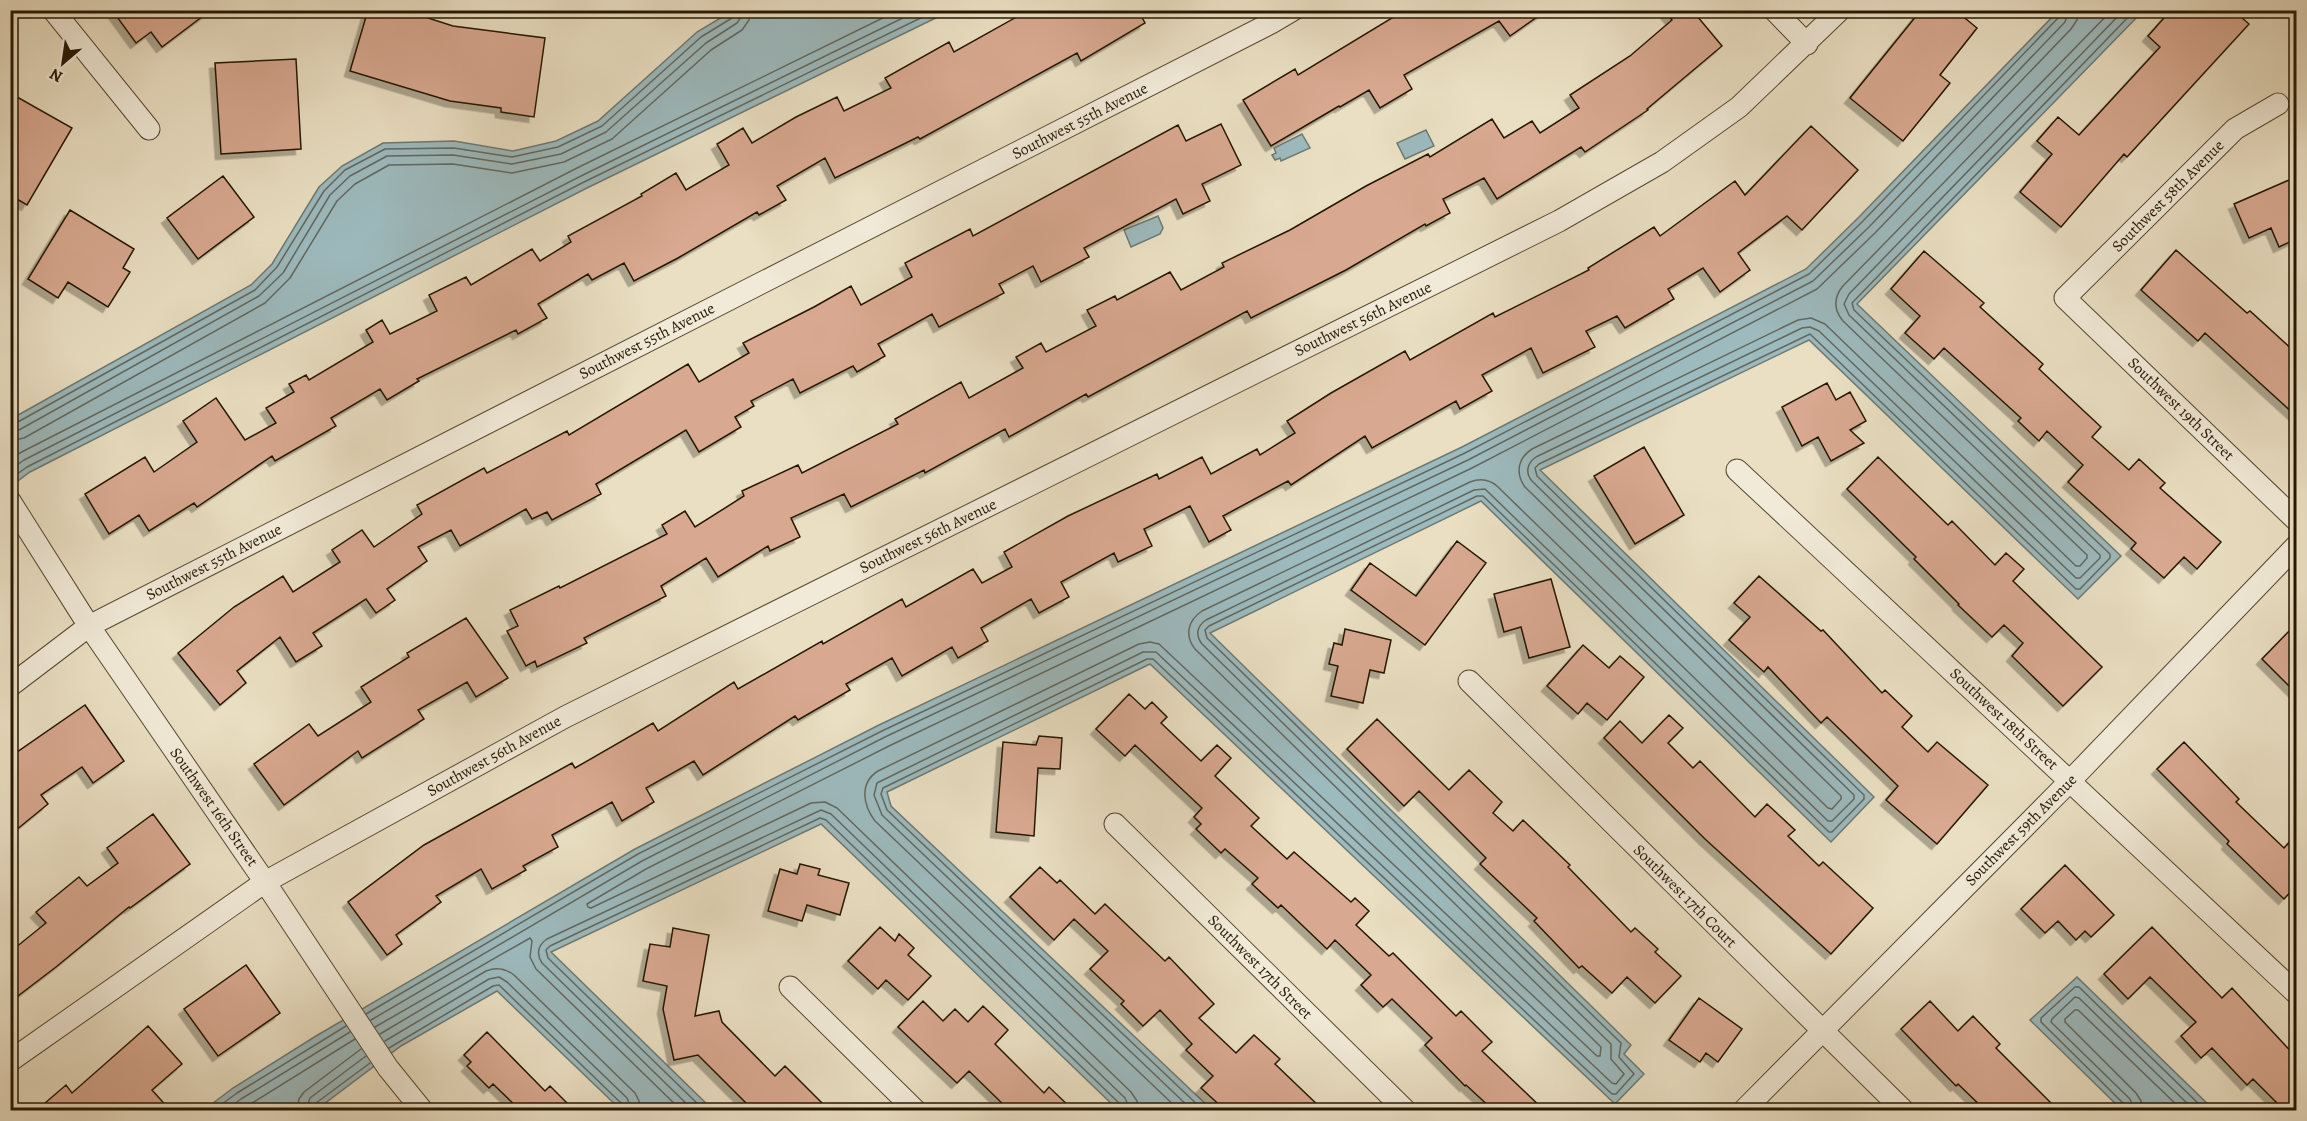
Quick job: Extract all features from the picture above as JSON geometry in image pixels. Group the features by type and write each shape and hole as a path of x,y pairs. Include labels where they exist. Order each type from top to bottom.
{"street":[{"path":"53,10 149,129"},
{"name":"Southwest 55th Avenue","path":"10,686 89,626 1261,29 1293,10"},
{"path":"1774,10 1807,44"},
{"name":"Southwest 56th Avenue","path":"10,1060 265,882 565,717 1559,221 1662,162 1739,107 1840,10"},
{"name":"Southwest 58th Avenue","path":"2065,298 2235,129 2278,104"},
{"name":"Southwest 19th Street","path":"2065,298 2296,520"},
{"name":"Southwest 18th Street","path":"1737,470 2296,993"},
{"name":"Southwest 16th Street","path":"10,501 89,626 265,882 388,1068 422,1110"},
{"name":"Southwest 59th Avenue","path":"1744,1110 2070,781 2296,546"},
{"name":"Southwest 17th Court","path":"1469,681 1821,1032 1903,1110"},
{"name":"Southwest 17th Street","path":"1115,824 1406,1110"},
{"path":"790,987 915,1110"}],"water":[{"path":"732,11 950,11 587,188 30,472 11,486 11,419 251,285 272,264 319,187 342,166 383,143 454,141 513,151 556,141 598,121 697,32"},
{"path":"2058,11 2143,11 1857,304 2121,556 2078,599 1809,340 1540,470 1874,797 1831,842 1481,501 1210,633 1631,1045 1624,1054 1644,1074 1615,1104 1150,664 887,792 891,806 1212,1110 1118,1110 821,824 551,952 713,1110 621,1110 497,991 401,1046 316,1110 204,1110 233,1088 316,1036 635,849 879,725 1462,447 1806,269"},
{"path":"1426,130 1434,146 1405,159 1397,143"},
{"path":"1302,134 1310,148 1281,161 1280,158 1275,160 1272,155 1276,153 1274,148"},
{"path":"1158,216 1163,228 1160,234 1131,247 1124,230"},
{"path":"2077,977 2214,1110 2122,1110 2030,1020"}],"building":[{"path":"112,10 211,10 162,47 151,32 136,43"},
{"path":"368,10 403,10 453,26 545,38 534,117 501,112 501,108 450,101 350,71"},
{"path":"1029,10 1138,10 1145,23 1081,61 1077,53 920,139 918,137 835,178 825,158 777,186 786,200 759,215 757,212 634,281 624,263 592,280 588,274 538,304 547,318 518,334 516,330 417,379 419,381 387,400 380,389 331,418 336,426 275,461 272,456 197,507 194,503 149,531 139,515 109,534 85,494 145,457 154,472 197,442 183,421 216,398 245,440 276,423 266,408 294,392 289,384 306,375 309,380 373,342 366,330 382,320 390,334 437,311 429,295 466,277 471,285 532,249 540,261 571,242 568,236 642,196 641,194 676,173 686,190 729,165 717,144 743,128 752,143 796,117 837,97 844,111 891,88 885,78 949,42 954,52"},
{"path":"1405,10 1547,10 1510,36 1499,21 1404,75 1412,89 1380,108 1369,90 1271,146 1243,100 1295,69 1298,75"},
{"path":"1664,10 1692,10 1722,46 1648,110 1585,152 1581,147 1497,199 1484,178 1443,199 1450,213 1426,226 1425,224 1346,270 1251,318 1247,311 1088,397 1086,394 1009,437 1005,429 925,473 924,470 851,507 844,494 791,518 800,537 770,551 768,546 718,577 706,558 661,586 666,596 584,638 587,643 537,667 535,661 526,666 507,631 518,626 510,610 559,586 560,588 667,534 662,525 685,511 695,527 744,496 742,491 798,465 802,473 898,424 895,419 961,382 969,398 1023,368 1016,357 1041,343 1046,352 1096,326 1087,310 1115,296 1117,300 1170,272 1181,290 1224,267 1222,263 1290,230 1366,186 1428,154 1430,157 1492,119 1504,138 1532,121 1540,133 1579,108 1570,95 1630,56 1672,20"},
{"path":"1921,10 1955,10 1977,28 1940,75 1950,83 1903,141 1850,98"},
{"path":"2171,10 2233,10 2249,24 2127,157 2124,154 2061,227 2020,192 2052,154 2037,141 2058,117 2079,135 2160,47 2148,36"},
{"path":"296,59 301,149 221,154 215,63"},
{"path":"10,93 72,128 27,205 10,195"},
{"path":"1221,124 1241,165 1202,184 1210,201 1183,214 1176,199 1084,248 1089,257 1041,282 1033,266 999,284 1004,293 939,327 932,314 878,344 885,356 857,372 853,366 800,393 793,379 751,401 754,406 735,417 741,427 699,452 686,430 596,484 601,494 552,520 547,512 532,519 526,509 460,546 451,530 418,547 427,561 387,589 395,600 376,613 366,599 313,633 322,646 296,662 280,637 237,671 246,683 220,705 178,653 234,607 283,576 293,592 340,562 332,550 362,530 374,547 422,514 417,505 484,468 487,473 567,431 569,435 688,364 699,382 749,353 743,343 851,286 861,305 912,277 905,263 970,229 973,236 1178,125 1186,141"},
{"path":"1811,126 1858,170 1802,230 1787,216 1738,253 1750,270 1720,292 1703,268 1668,289 1674,299 1625,328 1617,316 1586,331 1595,347 1543,373 1531,348 1482,375 1492,391 1460,409 1456,401 1372,448 1365,436 1291,485 1288,481 1223,516 1231,530 1209,542 1190,506 1144,529 1152,546 1118,562 1114,553 1061,582 1069,597 1039,613 1031,599 981,628 988,641 958,658 952,647 902,676 892,658 846,684 850,690 798,720 795,716 703,775 694,761 646,788 654,802 622,821 612,802 552,835 558,847 523,866 526,870 492,889 481,869 436,896 441,902 396,935 402,944 387,955 348,902 424,845 572,763 575,768 653,723 658,731 734,682 738,689 902,599 906,607 973,569 982,583 1012,567 1004,552 1068,516 1157,474 1159,479 1202,457 1211,474 1257,449 1260,455 1295,433 1287,421 1405,351 1410,360 1493,313 1495,317 1589,270 1588,268 1654,227 1660,236 1735,181 1745,195"},
{"path":"223,176 254,217 198,259 167,218"},
{"path":"2296,177 2296,239 2279,247 2271,228 2249,238 2234,204"},
{"path":"70,210 134,249 123,268 130,272 108,307 68,282 58,298 28,279"},
{"path":"2176,250 2247,313 2250,311 2296,353 2296,416 2205,333 2198,341 2141,290"},
{"path":"1924,251 1984,303 1980,307 2043,364 2039,369 2101,427 2092,437 2129,470 2139,459 2165,483 2160,488 2221,542 2197,569 2184,557 2164,578 2131,549 2136,543 2068,482 2083,465 2047,431 2039,441 2018,421 2021,418 1944,348 1934,359 1905,333 1920,316 1891,289"},
{"path":"1827,383 1836,400 1850,392 1866,421 1850,430 1864,443 1831,461 1818,437 1802,446 1782,407"},
{"path":"1644,447 1684,515 1635,544 1594,476"},
{"path":"1878,457 1948,525 1952,521 1995,565 2006,553 2024,569 2013,581 2102,667 2063,706 2012,656 2023,643 2004,625 1992,637 1958,605 1914,559 1916,557 1847,489"},
{"path":"1457,541 1486,563 1425,645 1351,590 1370,563 1416,596"},
{"path":"1759,576 1821,631 1823,630 1882,693 1885,690 1912,716 1902,727 1928,752 1937,742 1988,785 1937,844 1886,800 1898,786 1827,717 1821,723 1768,667 1764,672 1729,640 1750,617 1734,603"},
{"path":"1551,579 1570,647 1529,658 1521,627 1504,632 1494,594"},
{"path":"466,618 508,678 476,697 467,682 418,710 424,719 362,758 358,751 284,805 254,764 309,724 318,736 371,702 361,687 409,657 407,653"},
{"path":"2296,624 2296,693 2262,659"},
{"path":"1345,629 1391,640 1384,673 1370,670 1363,703 1331,696 1338,666 1329,664 1334,643 1342,645"},
{"path":"1583,645 1609,668 1620,656 1644,677 1607,720 1587,703 1578,714 1547,686"},
{"path":"1129,694 1145,709 1152,702 1167,717 1161,723 1201,761 1217,745 1231,758 1215,776 1259,818 1251,826 1287,859 1294,852 1351,902 1355,898 1369,911 1356,925 1389,956 1393,953 1456,1016 1461,1011 1492,1042 1482,1051 1544,1110 1493,1110 1465,1086 1425,1045 1432,1038 1392,999 1383,1007 1361,985 1371,975 1335,940 1327,949 1281,905 1278,908 1252,884 1258,878 1225,849 1221,853 1196,829 1201,824 1194,817 1202,808 1135,745 1125,756 1096,729"},
{"path":"85,705 124,761 93,783 82,767 41,795 48,804 10,835 10,757"},
{"path":"1669,715 1683,728 1668,743 1693,768 1700,761 1755,817 1767,804 1795,830 1788,836 1819,866 1823,862 1873,908 1831,954 1705,839 1604,738 1620,721 1642,743"},
{"path":"1377,719 1449,790 1469,770 1502,802 1493,813 1513,831 1523,820 1570,865 1568,867 1631,932 1635,928 1658,949 1655,952 1681,976 1655,1003 1627,977 1612,993 1582,966 1579,968 1534,921 1537,918 1480,864 1486,858 1419,791 1404,806 1347,749"},
{"path":"1039,736 1062,738 1060,769 1038,768 1034,836 996,832 1003,742 1036,745"},
{"path":"2184,742 2239,799 2236,802 2284,848 2296,835 2296,886 2284,899 2227,844 2229,841 2157,769"},
{"path":"153,814 190,864 129,907 10,1002 10,952 46,923 36,912 79,877 87,886 118,863 107,848"},
{"path":"800,864 820,869 818,875 849,883 840,915 807,905 802,921 768,911 780,869 797,874"},
{"path":"2065,865 2114,915 2091,937 2085,931 2076,940 2058,921 2045,933 2021,909"},
{"path":"1040,867 1057,883 1060,880 1095,914 1105,904 1165,961 1169,957 1214,1004 1199,1018 1236,1053 1254,1035 1280,1059 1275,1064 1323,1110 1225,1110 1201,1088 1213,1076 1186,1050 1192,1044 1160,1010 1143,1026 1121,1004 1124,1001 1090,969 1108,951 1074,919 1054,940 1010,897"},
{"path":"880,927 895,941 899,934 914,948 908,955 931,976 908,1000 886,980 878,989 848,961"},
{"path":"2152,927 2222,998 2232,988 2296,1057 2296,1110 2284,1110 2253,1079 2247,1085 2212,1048 2201,1058 2181,1036 2196,1022 2150,977 2128,999 2104,974"},
{"path":"673,928 709,935 695,1016 719,1011 722,1022 775,1076 785,1066 829,1110 753,1110 698,1055 674,1060 663,1009 667,986 643,981 650,944 670,947"},
{"path":"246,965 280,1013 218,1056 184,1009"},
{"path":"1699,998 1742,1029 1718,1062 1706,1053 1700,1062 1669,1040"},
{"path":"923,1001 943,1021 955,1009 968,1022 983,1006 1008,1030 995,1044 1044,1093 1049,1087 1073,1110 1009,1110 969,1071 957,1083 898,1027"},
{"path":"1930,1001 1958,1031 1973,1016 2000,1044 1996,1048 2058,1110 1985,1110 1958,1084 1956,1086 1901,1029"},
{"path":"148,1026 182,1064 152,1090 170,1110 37,1110 66,1085 72,1093"},
{"path":"487,1032 545,1091 550,1086 574,1110 520,1110 493,1084 489,1088 467,1066 471,1062 464,1055"}]}
